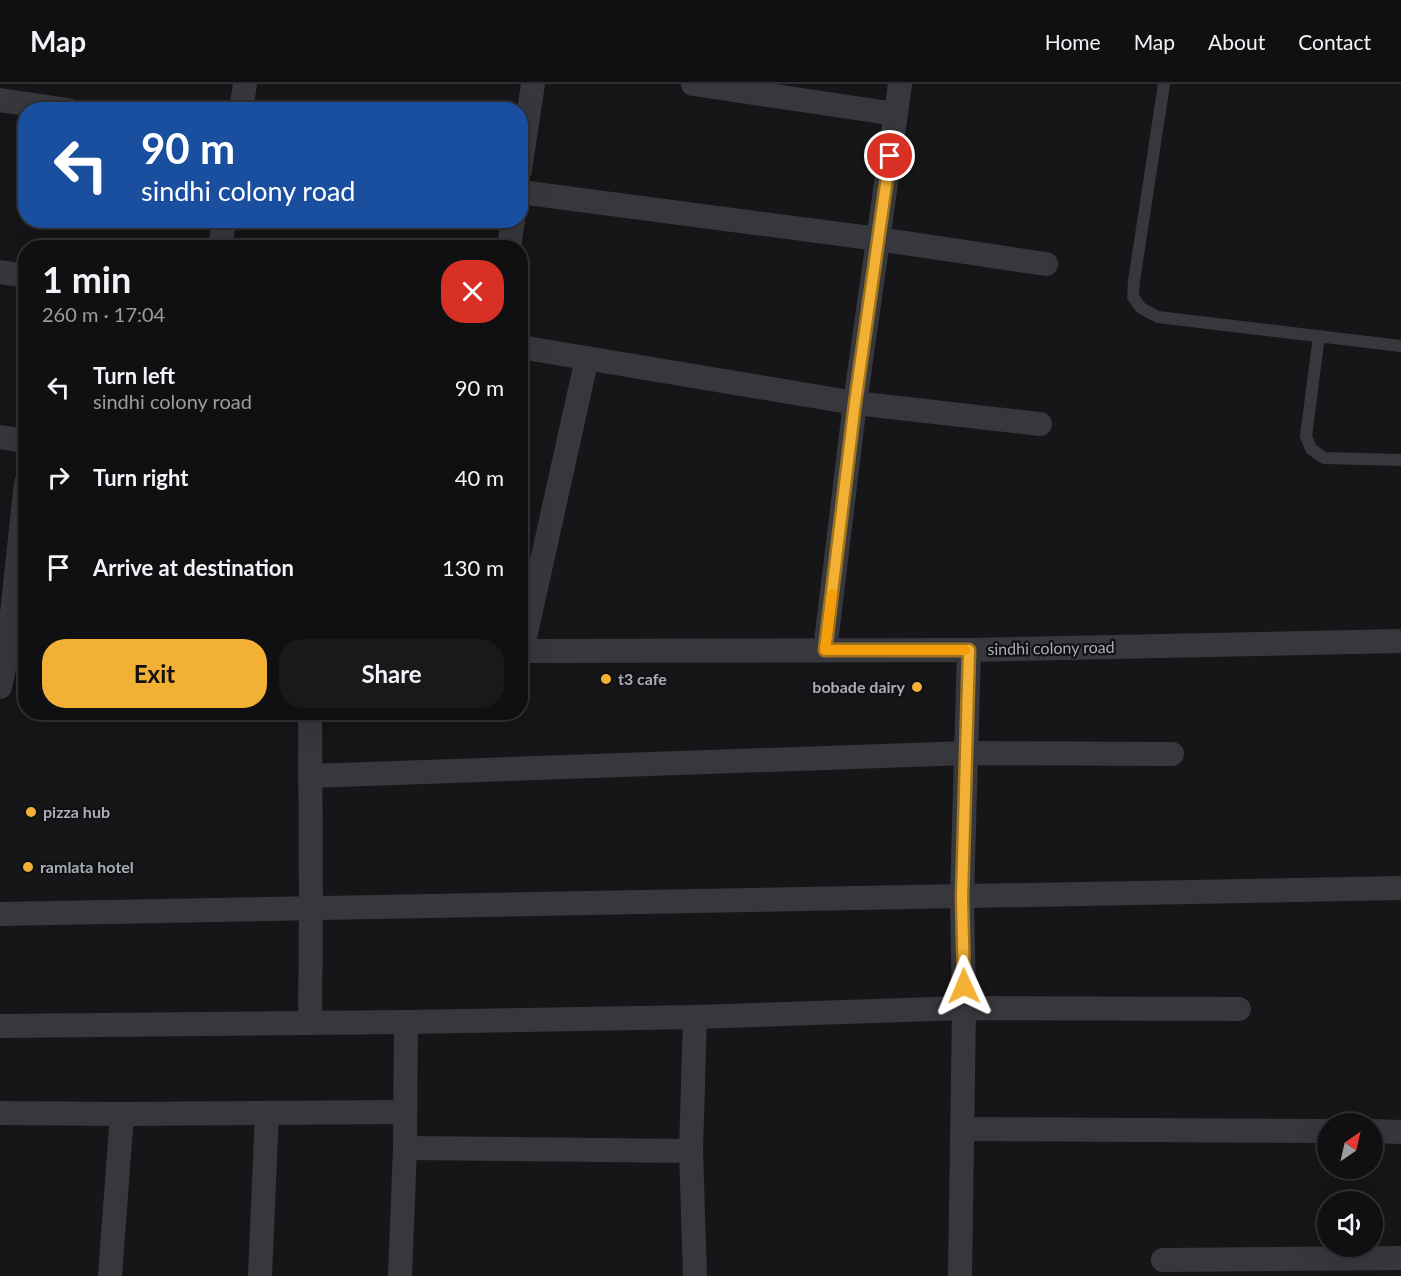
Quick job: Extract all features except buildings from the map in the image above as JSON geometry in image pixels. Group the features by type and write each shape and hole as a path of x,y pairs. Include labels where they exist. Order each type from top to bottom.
{"street":[{"path":"242,102 245,84"},
{"path":"528,117 533,84"},
{"path":"693,84 896,114"},
{"path":"825,650 855,403 900,84"},
{"path":"0,100 18,103"},
{"path":"528,193 878,239 1046,264"},
{"path":"0,272 18,275"},
{"path":"528,348 855,403 1040,424"},
{"path":"528,620 587,358"},
{"path":"0,437 18,440"},
{"path":"0,687 11,651 18,573"},
{"name":"sindhi colony road","path":"528,651 969,650 1401,641"},
{"path":"960,1276 964,1008 962,897 969,650"},
{"path":"310,720 310,1023"},
{"path":"310,776 967,753 1172,754"},
{"path":"0,914 1401,888"},
{"path":"0,1026 695,1017 964,1008 1239,1009"},
{"path":"695,1017 691,1151 695,1276"},
{"path":"400,1276 405,1148 406,1022"},
{"path":"1,1119 122,1114 405,1112"},
{"path":"260,1276 267,1113"},
{"path":"110,1276 122,1114"},
{"path":"962,1129 1317,1131"},
{"path":"1383,1131 1401,1131"},
{"path":"405,1148 691,1151"},
{"path":"1163,1260 1401,1258"}],"lane":[{"path":"1164,84 1134,281 1133,297 1141,308 1158,317 1401,346"},
{"path":"1319,336 1306,436 1311,449 1324,458 1401,460"}],"slow traffic":[{"path":"832,594 825,650 965,650"}],"place":[{"name":"t3 cafe","path":"606,679"},
{"name":"bobade dairy","path":"917,687"},
{"name":"pizza hub","path":"31,812"},
{"name":"ramlata hotel","path":"28,867"}],"route":[{"path":"890,156 855,403 825,650 969,650 962,897 964,986"}]}
